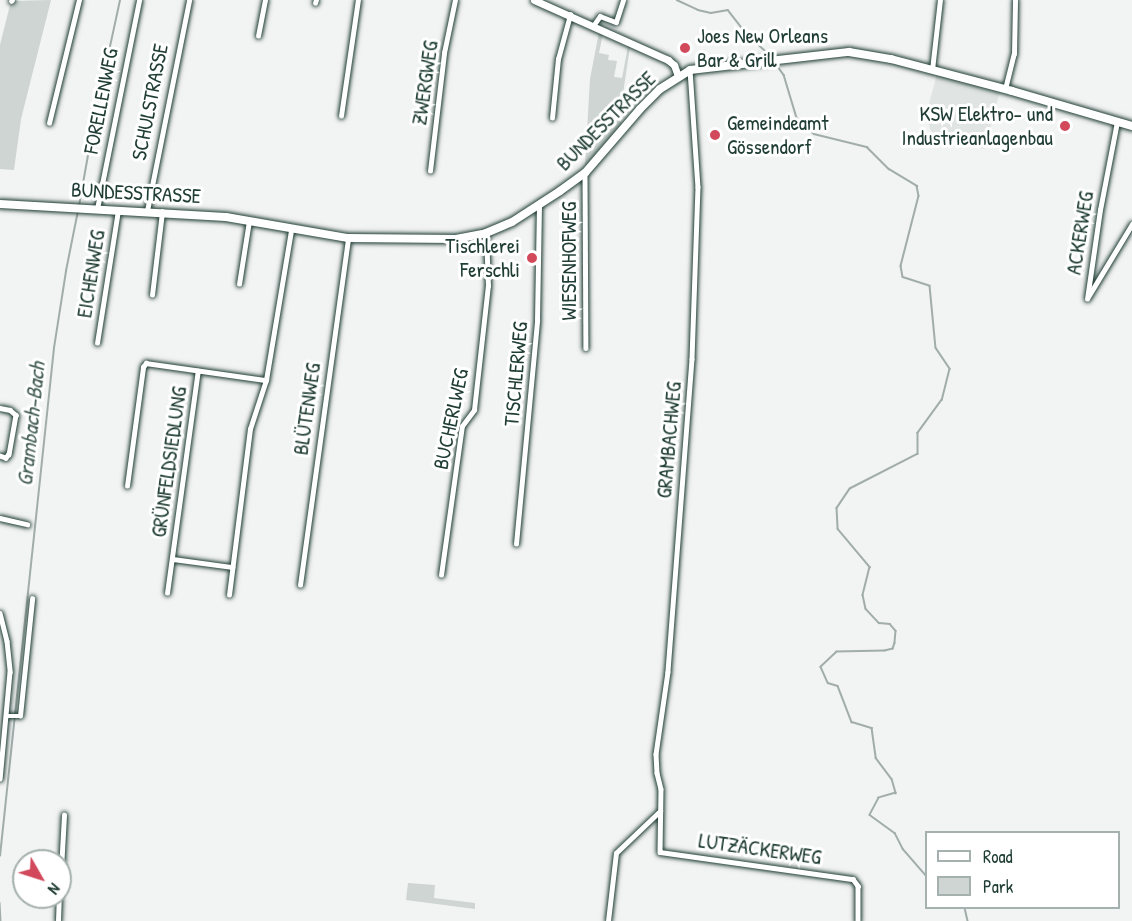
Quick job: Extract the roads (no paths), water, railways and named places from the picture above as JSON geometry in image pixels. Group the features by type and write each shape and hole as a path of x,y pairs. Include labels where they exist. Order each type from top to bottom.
{"main road":[{"path":"534,0 545,2 668,60 674,65 678,76"},
{"name":"BUNDESSTRASSE","path":"0,204 147,211 249,220 291,230 348,238 456,239 486,232 512,222 585,173 640,109 678,76 690,70 849,52 870,54 1005,89 1132,126"}],"street":[{"path":"49,123 79,0"},
{"name":"FORELLENWEG","path":"97,209 140,0"},
{"name":"SCHULSTRASSE","path":"147,211 189,0"},
{"path":"258,36 265,0"},
{"path":"341,116 358,0"},
{"name":"ZWERGWEG","path":"430,171 444,53 455,0"},
{"path":"593,26 600,16 616,22 623,0"},
{"path":"932,70 940,0"},
{"path":"1005,89 1014,54 1015,0"},
{"path":"552,118 558,59 570,15"},
{"name":"GRAMBACHWEG","path":"660,811 661,789 656,754 668,672 692,359 698,187 690,70"},
{"name":"ACKERWEG","path":"1117,122 1100,208 1087,299 1132,224"},
{"name":"WIESENHOFWEG","path":"585,173 586,348"},
{"name":"TISCHLERWEG","path":"516,544 537,320 539,206"},
{"name":"EICHENWEG","path":"97,343 118,210"},
{"path":"152,295 162,212"},
{"path":"239,284 249,220"},
{"path":"229,596 250,429 266,380 291,230"},
{"name":"BUCHERLWEG","path":"441,575 462,426 474,410 488,286 486,232"},
{"name":"BLÜTENWEG","path":"300,585 348,238"},
{"name":"GRÜNFELDSIEDLUNG","path":"127,486 143,367 151,363 266,380"},
{"name":"GRÜNFELDSIEDLUNG","path":"167,593 198,371"},
{"path":"0,408 10,410 16,415 9,454 6,458 0,456"},
{"path":"0,518 27,524"},
{"name":"GRÜNFELDSIEDLUNG","path":"173,559 232,567"},
{"path":"11,717 20,716 32,598"},
{"path":"0,613 10,672 11,717 0,779"},
{"path":"608,921 616,853 660,811"},
{"name":"LUTZÄCKERWEG","path":"660,811 660,852 853,879 858,886 858,921"},
{"path":"62,849 64,815"}],"waterway":[{"name":"Grambach-Bach","path":"79,206 95,116 120,0"},
{"path":"677,0 698,10 711,13 728,10 745,32 772,57"},
{"path":"776,64 784,75 797,118 814,134 867,147 889,169 917,186 919,196 901,266 903,277 930,286 936,348 950,369 942,400 918,433 918,454 850,489 837,508 838,529 870,567 863,595 866,609 879,623 890,624 896,631 895,643 893,649 885,651 837,652 821,667 828,683 838,686 852,722 872,728 876,758 892,779 896,793 879,798 870,815 895,833 903,849 925,874"},
{"name":"Grambach-Bach","path":"0,856 54,348 78,211"},
{"name":"Grambach-Bach","path":"0,903 1,921"},
{"path":"965,909 968,921"}],"place":[{"name":"Joes New Orleans Bar & Grill","path":"685,48"},
{"name":"KSW Elektro- und Industrieanlagenbau","path":"1065,126"},
{"name":"Gemeindeamt Gössendorf","path":"715,135"},
{"name":"Tischlerei Ferschli","path":"532,258"}]}
